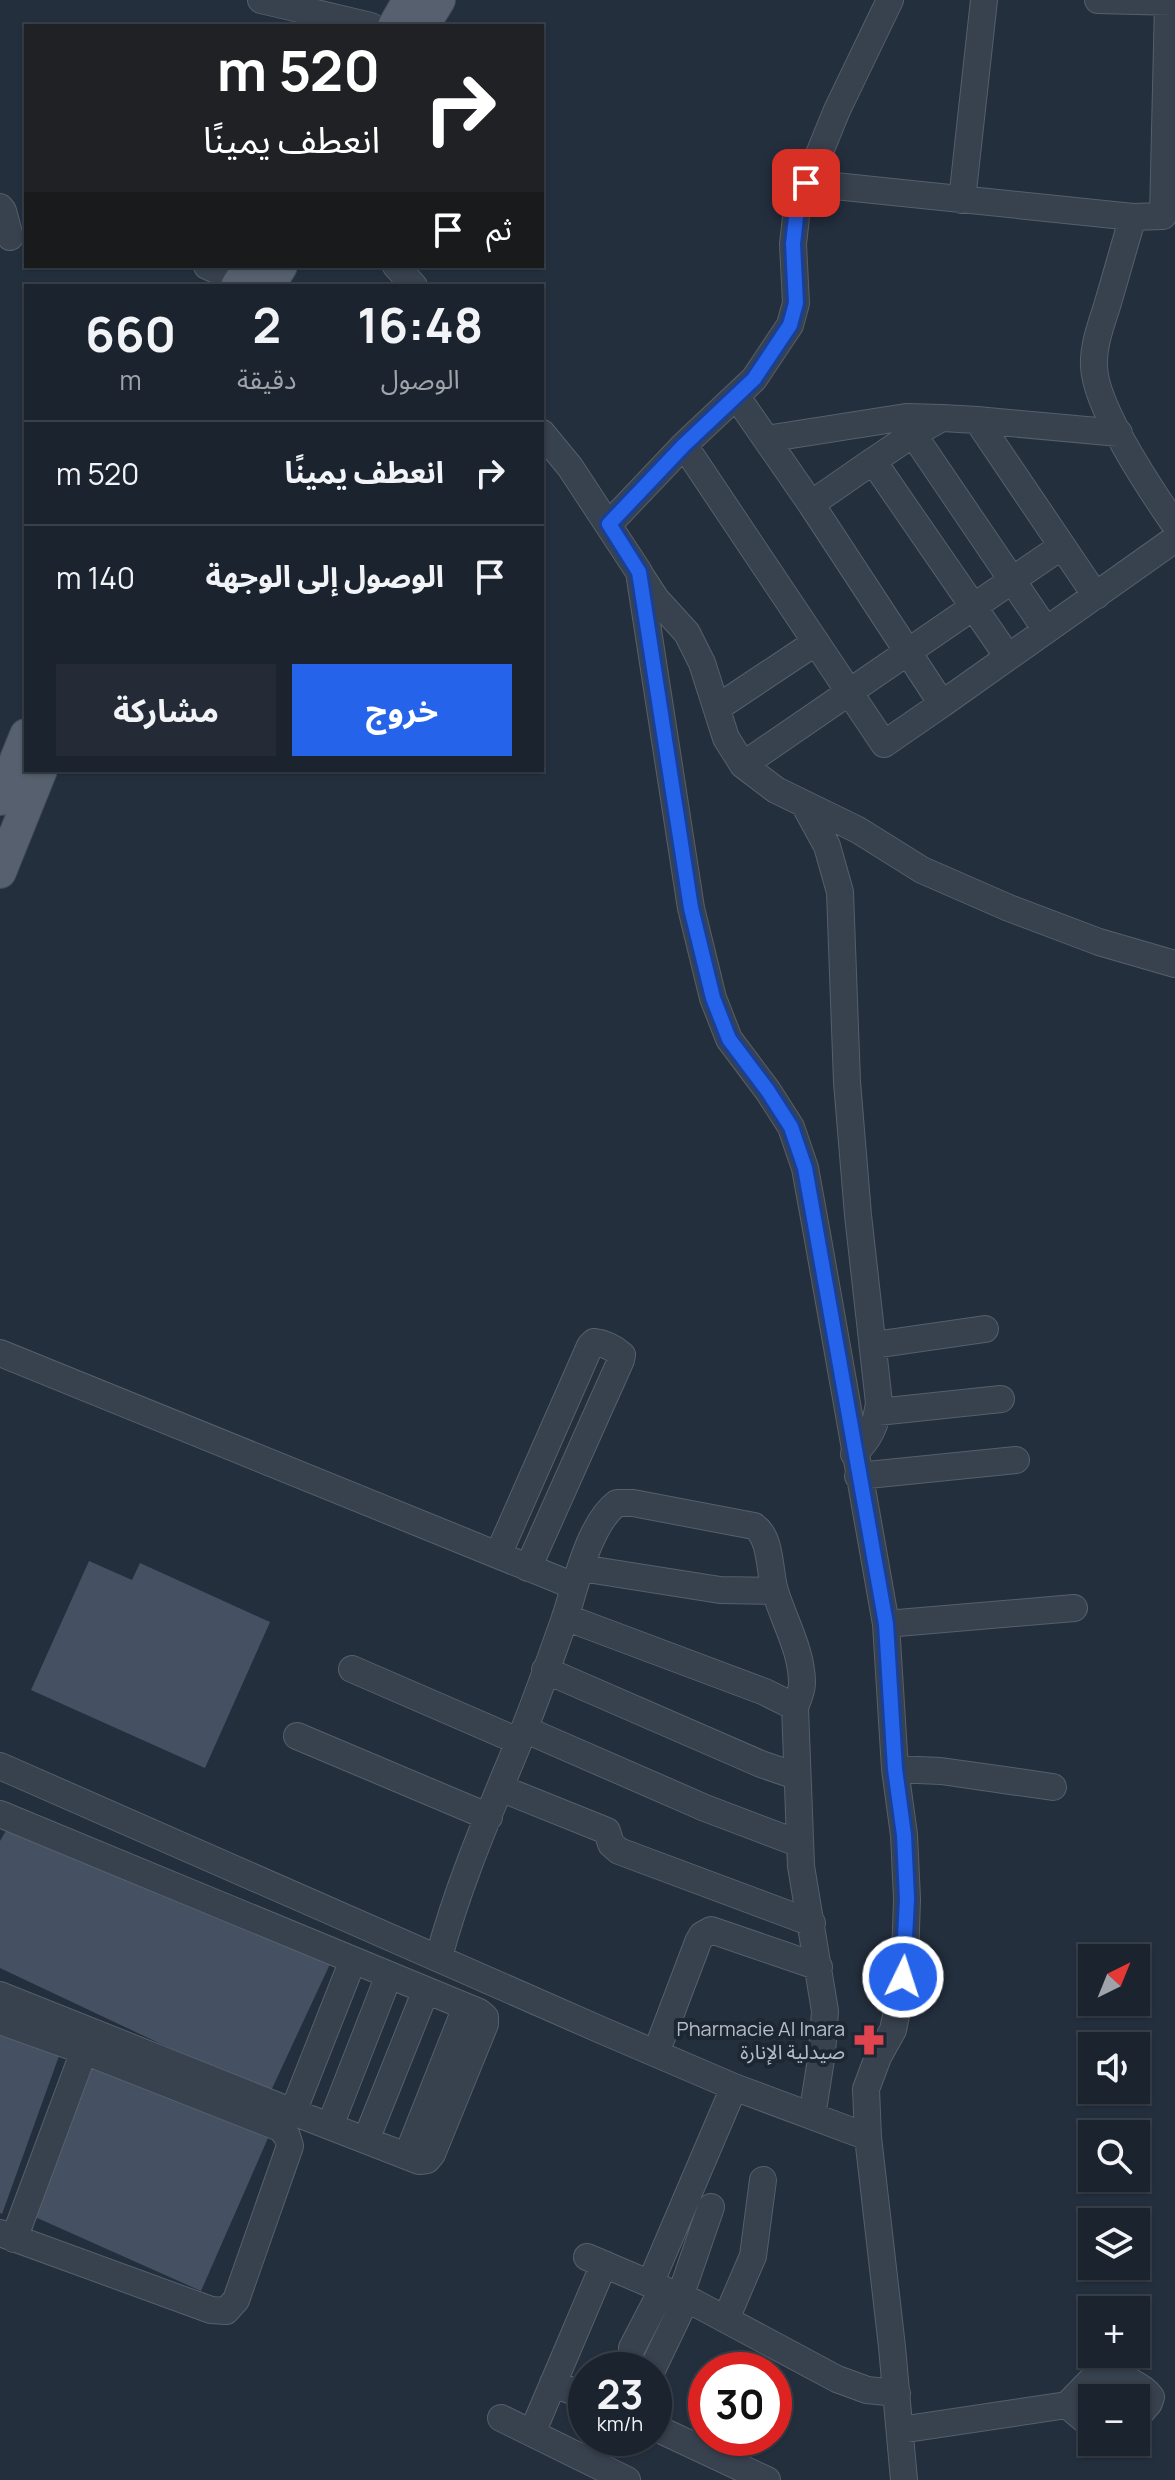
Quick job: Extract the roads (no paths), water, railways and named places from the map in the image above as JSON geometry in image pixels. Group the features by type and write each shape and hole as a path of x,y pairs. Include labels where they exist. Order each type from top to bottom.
{"main road":[{"path":"395,24 409,0"},
{"path":"424,24 439,0"},
{"path":"249,280 276,268"},
{"path":"0,799 24,740"},
{"path":"0,872 40,772"}],"street":[{"path":"261,0 363,24"},
{"path":"609,524 684,445 754,379 790,325 796,303 793,244 797,208 890,0"},
{"path":"962,200 984,0"},
{"path":"806,183 1133,217 1169,216 1172,2 1098,0"},
{"path":"0,207 12,238"},
{"path":"1133,217 1098,336 1094,367 1101,395 1119,433 1149,487 1175,525"},
{"path":"213,268 249,280"},
{"path":"398,268 412,284"},
{"path":"737,397 942,704"},
{"path":"766,439 906,417 1119,433"},
{"path":"811,504 913,434 942,418"},
{"path":"977,420 1096,596"},
{"path":"913,434 1046,630"},
{"path":"544,435 570,467 656,599 687,633 702,663 726,738 743,765 776,790 858,830 922,870 1099,942 1175,964"},
{"path":"684,445 884,744 1175,539"},
{"path":"873,461 1008,657"},
{"path":"743,765 1062,546"},
{"path":"639,572 691,908 705,968 729,1039 791,1127 805,1168 886,1624 895,1769 904,1835 907,1899 905,1958 893,2030 878,2057 866,2089 868,2137 904,2480"},
{"path":"717,708 816,642"},
{"path":"804,804 827,846 840,892 847,1082 879,1403 874,1429 856,1465"},
{"path":"874,1345 985,1329"},
{"path":"498,1555 590,1346 594,1342 600,1343 622,1355 621,1360 528,1568"},
{"path":"0,1353 528,1568 578,1577 720,1590 775,1591"},
{"path":"878,1412 1001,1399"},
{"path":"856,1465 1016,1460"},
{"path":"439,1957 456,1901 603,1516 617,1503 633,1503 754,1526 761,1530 765,1539 775,1591 797,1653 802,1683 795,1707 801,1866 825,2011 812,2116"},
{"path":"886,1624 1074,1608"},
{"path":"565,1617 765,1692 795,1707"},
{"path":"352,1669 800,1844"},
{"path":"545,1670 761,1764 796,1776"},
{"path":"297,1736 489,1817"},
{"path":"0,1766 734,2087 868,2137"},
{"path":"895,1769 941,1771 1053,1787"},
{"path":"500,1788 607,1831 611,1844 619,1851 812,1923"},
{"path":"0,1814 466,2007 407,2156 0,1995"},
{"path":"656,2053 698,1942 702,1935 711,1930 819,1967"},
{"path":"293,2112 353,1960"},
{"path":"330,2126 389,1975"},
{"path":"366,2140 426,1990"},
{"path":"0,2021 84,2051 280,2128 287,2136 290,2146 288,2157 236,2300 226,2311 211,2310 7,2236 84,2051"},
{"path":"656,2352 670,2292 734,2087"},
{"path":"726,2319 753,2256 763,2180"},
{"path":"632,2348 670,2292 711,2207"},
{"path":"532,2433 553,2383 595,2261 726,2319 837,2379 867,2390 897,2393"},
{"path":"1085,2384 1099,2372 1132,2384"},
{"path":"553,2383 568,2389"},
{"path":"900,2430 1067,2405 1078,2392"},
{"path":"1067,2405 1078,2414"},
{"path":"501,2418 627,2480"},
{"path":"672,2435 767,2480"}],"place":[{"name":"Pharmacie Al Inara صيدلية الإنارة","path":"869,2040"}]}
